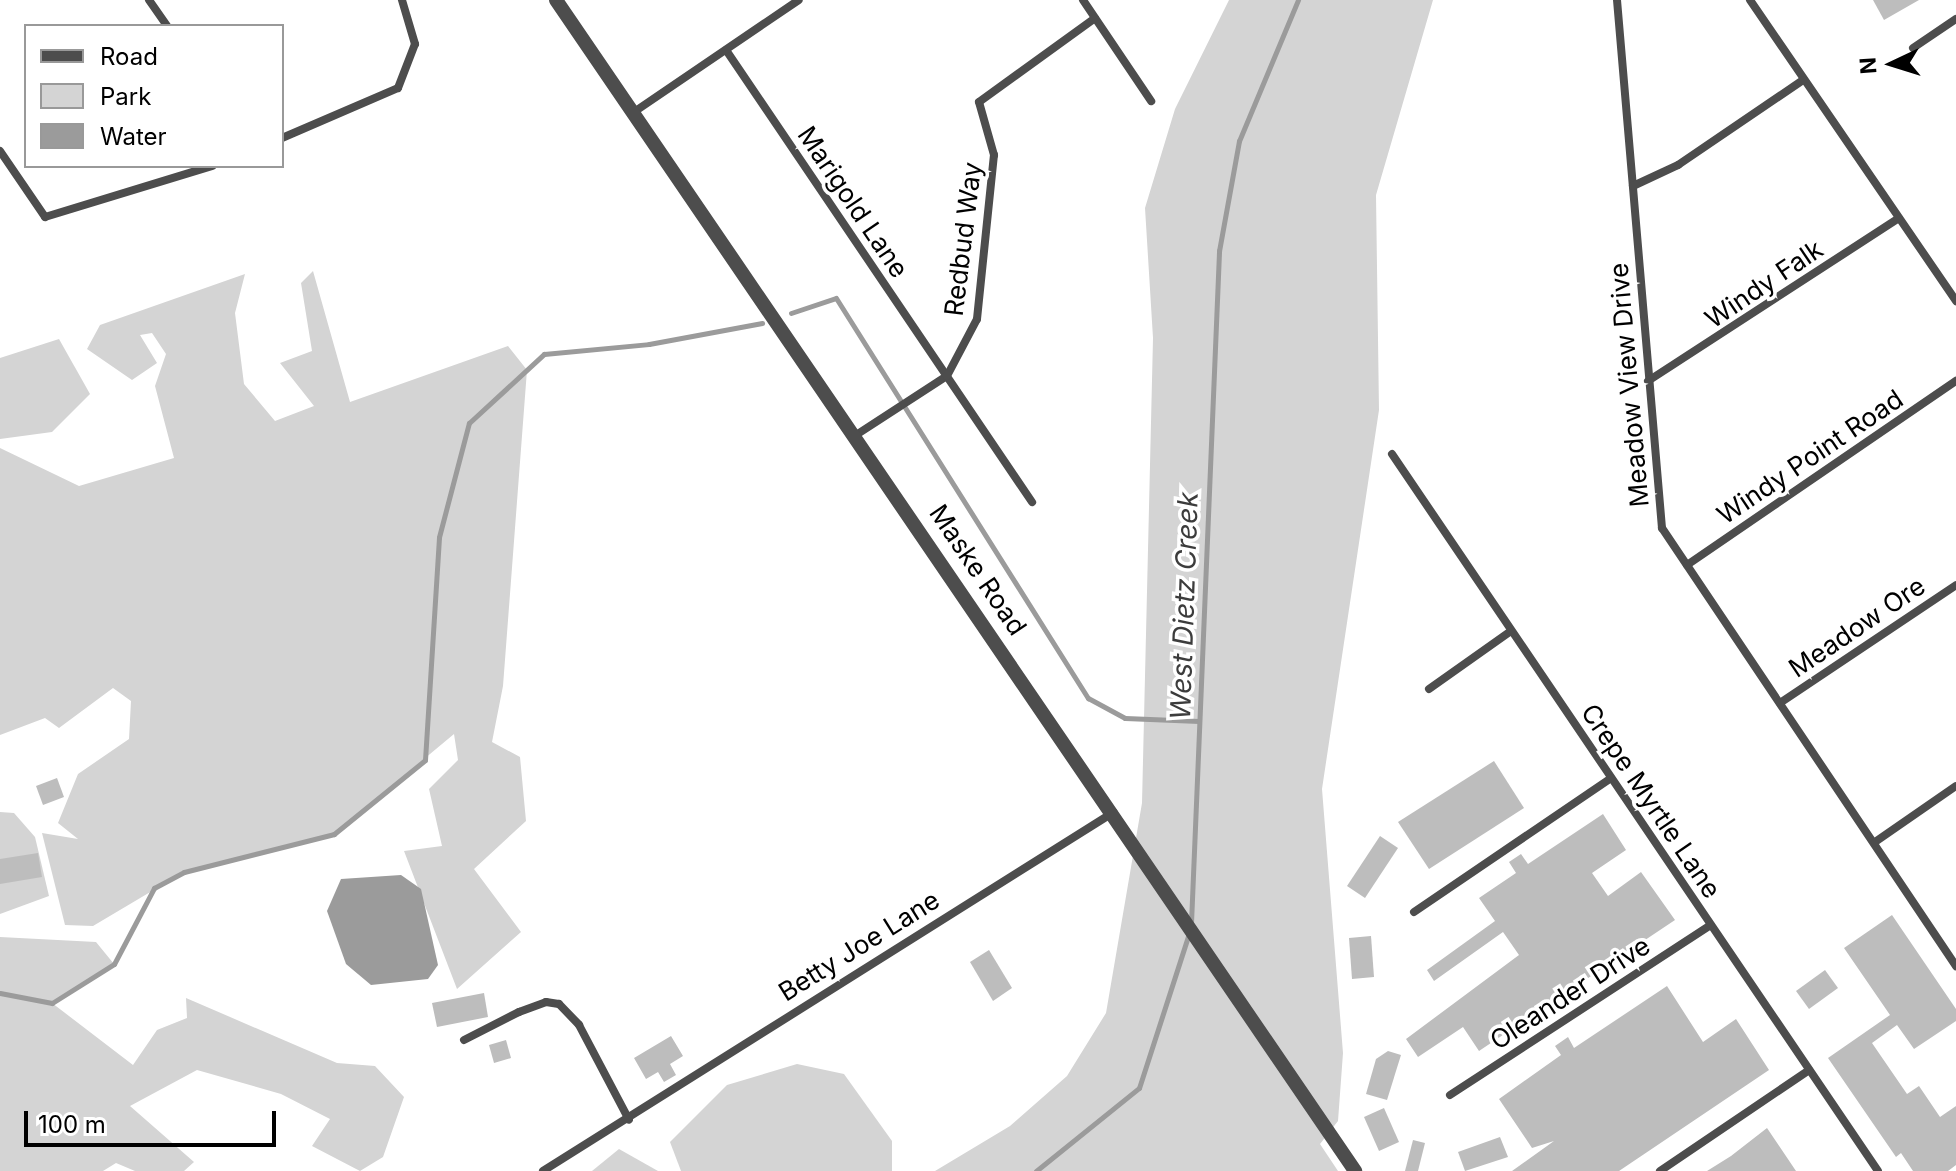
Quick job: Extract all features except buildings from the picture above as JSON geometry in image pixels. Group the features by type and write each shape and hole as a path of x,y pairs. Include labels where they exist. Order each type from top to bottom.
{"street":[{"path":"149,0 166,24"},
{"path":"284,137 385,98 413,63 413,28 402,0"},
{"name":"Maske Road","path":"556,0 1114,812 1355,1171"},
{"path":"634,112 799,0"},
{"path":"1083,0 1151,101"},
{"name":"Meadow View Drive","path":"1617,0 1658,510 1662,528 1956,966"},
{"path":"1750,0 1956,301"},
{"name":"Redbud Way","path":"947,376 977,319 994,155 979,102 1095,18"},
{"path":"1913,48 1956,19"},
{"name":"Marigold Lane","path":"726,50 1032,502"},
{"path":"1633,186 1678,165 1803,80"},
{"path":"0,151 45,217 205,168"},
{"name":"Windy Falk","path":"1648,381 1899,218"},
{"path":"856,435 947,376"},
{"name":"Windy Point Road","path":"1687,565 1956,381"},
{"name":"Crepe Myrtle Lane","path":"1392,454 1878,1171"},
{"name":"Meadow Ore","path":"1780,703 1956,585"},
{"path":"1429,689 1511,631"},
{"path":"1414,912 1611,778"},
{"path":"1875,842 1956,786"},
{"name":"Betty Joe Lane","path":"543,1171 629,1120 1114,812"},
{"name":"Oleander Drive","path":"1450,1095 1711,925"},
{"path":"464,1040 532,1007 559,1004 579,1025 629,1120"},
{"path":"1660,1171 1809,1070"}],"green space":[{"path":"1229,0 1433,0 1376,195 1379,410 1322,789 1343,1053 1338,1121 1320,1144 1338,1171 935,1171 1010,1126 1067,1076 1106,1013 1142,803 1153,338 1145,208 1175,109"},
{"path":"313,271 350,402 508,346 527,370 503,686 492,742 520,757 526,821 474,869 521,932 457,989 404,851 442,846 429,789 458,760 454,734 334,834 184,872 93,926 65,925 42,833 78,839 58,823 78,774 129,739 131,701 113,688 59,728 45,718 0,735 0,448 79,486 174,458 155,386 166,354 152,333 140,335 157,363 132,380 87,349 100,325 245,274 235,313 244,384 275,421 314,406 280,363 312,351 301,283"},
{"path":"59,339 90,394 52,432 0,439 0,358"},
{"path":"0,812 14,813 35,837 49,896 0,914"},
{"path":"0,937 96,942 114,964 52,1003 133,1065 157,1030 187,1018 186,998 337,1063 375,1066 404,1097 383,1157 360,1171 312,1146 330,1119 281,1094 197,1070 130,1106 194,1162 184,1171 135,1171 116,1163 103,1171 0,1171"},
{"path":"797,1064 844,1074 892,1141 892,1171 681,1171 670,1142 727,1085"},
{"path":"619,1149 658,1171 592,1171"}],"water":[{"path":"401,875 421,889 438,965 428,979 371,985 346,964 327,911 341,879"}],"waterway":[{"name":"West Dietz Creek","path":"1191,923 1219,251 1239,141 1298,0"},
{"path":"791,313 836,298 1088,698 1125,718 1199,721"},
{"path":"0,993 52,1003 114,964 154,888 184,872 334,834 425,760 439,537 469,423 544,354 649,344 762,323"},
{"name":"West Dietz Creek","path":"1036,1171 1139,1088 1189,933"}]}
